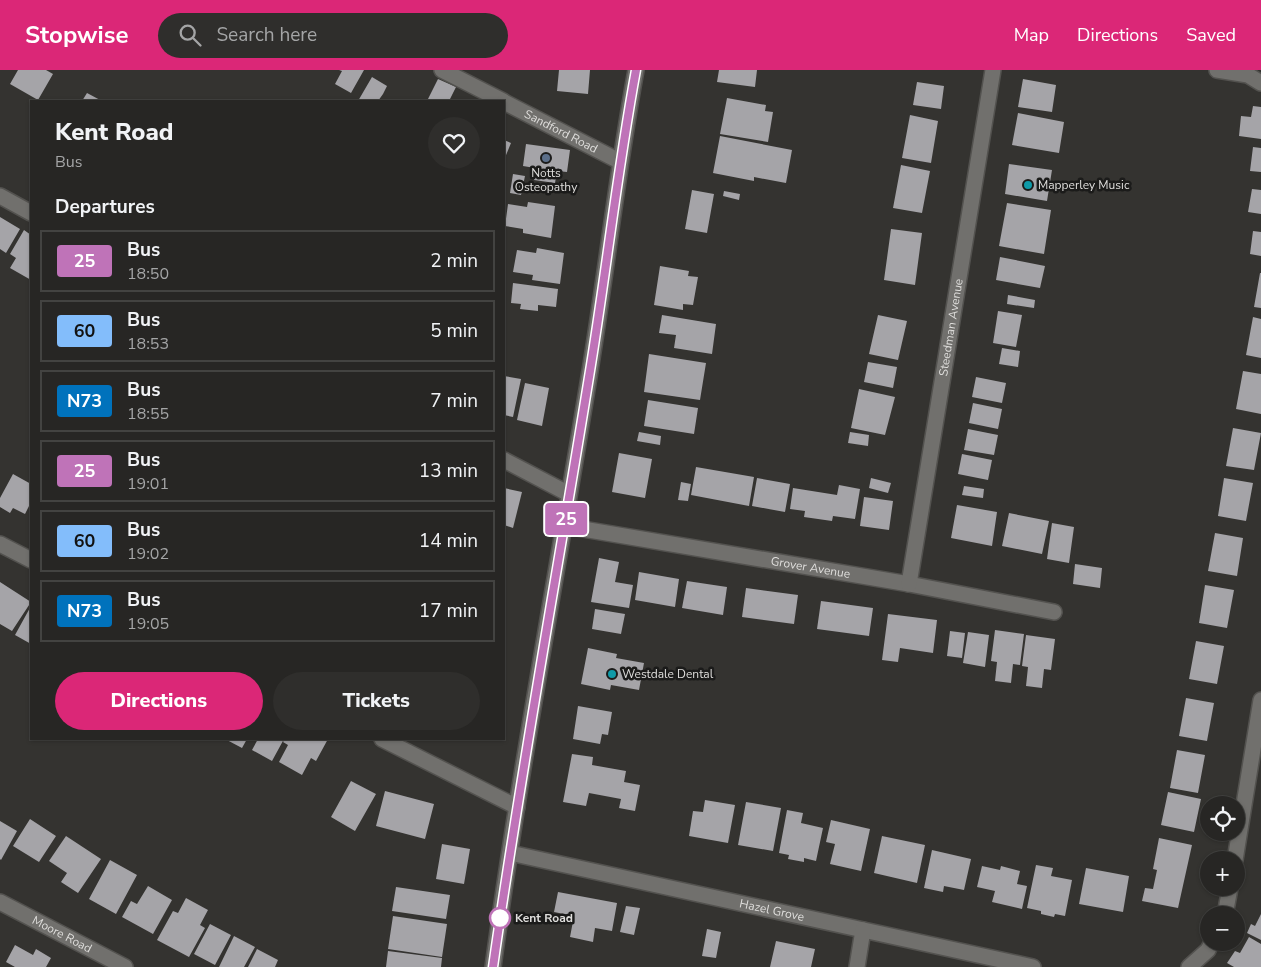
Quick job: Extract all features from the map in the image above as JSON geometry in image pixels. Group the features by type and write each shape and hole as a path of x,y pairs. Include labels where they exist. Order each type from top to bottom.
{"street":[{"name":"Sandford Road","path":"442,70 502,100"},
{"path":"494,967 516,807 590,373 619,160 636,70"},
{"name":"Steedman Avenue","path":"909,584 993,70"},
{"path":"1217,70 1248,74 1261,83"},
{"name":"Sandford Road","path":"505,102 619,160"},
{"path":"0,196 30,212"},
{"path":"505,461 569,494"},
{"name":"Grover Avenue","path":"565,526 909,584 1054,612"},
{"path":"0,544 30,559"},
{"path":"1236,851 1261,700"},
{"path":"384,740 516,807"},
{"name":"Hazel Grove","path":"510,853 1033,967"},
{"name":"Moore Road","path":"0,902 125,967"},
{"path":"857,967 863,930"},
{"path":"1190,967 1207,951"}],"building":[{"path":"18,70 46,70 53,74 38,100 10,84"},
{"path":"339,70 364,70 351,93 335,84 342,71"},
{"path":"559,70 590,70 588,94 557,91"},
{"path":"719,70 757,70 755,87 717,82"},
{"path":"372,77 387,86 379,100 359,100"},
{"path":"438,79 456,87 450,100 428,100"},
{"path":"1023,79 1056,85 1052,112 1018,107"},
{"path":"917,82 944,86 941,109 913,105"},
{"path":"87,93 100,100 83,100"},
{"path":"727,98 766,105 765,111 773,112 768,142 720,134"},
{"path":"1253,106 1261,107 1261,139 1239,136 1241,116 1251,117"},
{"path":"1018,113 1064,122 1059,153 1012,145"},
{"path":"910,115 938,121 931,163 902,158"},
{"path":"720,136 792,150 786,183 754,177 754,181 713,173"},
{"path":"505,140 511,143 505,158"},
{"name":"Notts Osteopathy","path":"526,144 570,150 567,172 557,171 555,183 534,180 535,168 523,166"},
{"path":"1253,147 1261,148 1261,172 1250,171"},
{"name":"Mapperley Music","path":"1009,164 1052,170 1047,201 1005,194"},
{"path":"901,165 930,171 922,213 893,208"},
{"path":"513,174 525,176 521,195 510,193"},
{"path":"1252,189 1261,190 1261,214 1248,212"},
{"path":"692,190 714,194 707,233 685,229"},
{"path":"724,191 740,194 739,200 723,196"},
{"path":"528,202 555,206 551,238 523,233 523,229 505,226 508,204 527,207"},
{"path":"1007,203 1051,210 1044,254 999,246"},
{"path":"0,217 20,229 6,253 0,249"},
{"path":"891,229 922,233 915,285 884,280"},
{"path":"24,230 30,234 30,279 10,268 16,258 10,254"},
{"path":"1253,231 1261,232 1261,256 1250,254"},
{"path":"537,248 564,253 560,284 532,280 533,275 513,272 517,250 536,253"},
{"path":"1000,257 1045,266 1040,288 996,280"},
{"path":"660,266 689,271 688,276 698,277 693,305 683,304 683,310 654,305"},
{"path":"1261,273 1261,308 1254,307"},
{"path":"513,283 558,289 556,307 538,305 538,311 520,309 521,304 511,303"},
{"path":"1008,295 1035,300 1034,308 1007,304"},
{"path":"998,311 1022,315 1016,347 993,343"},
{"path":"662,315 716,324 712,354 674,348 676,335 659,333"},
{"path":"878,315 907,321 898,360 869,354"},
{"path":"1253,317 1261,319 1261,358 1246,355"},
{"path":"1002,348 1020,351 1018,367 999,364"},
{"path":"649,354 706,363 700,400 644,392"},
{"path":"868,362 897,367 893,388 864,382"},
{"path":"1243,371 1261,374 1261,414 1236,409"},
{"path":"505,376 521,379 513,417 505,415"},
{"path":"976,377 1006,383 1002,403 972,397"},
{"path":"525,383 549,388 542,426 517,420"},
{"path":"859,389 895,397 885,435 851,428"},
{"path":"648,400 698,408 694,434 644,426"},
{"path":"973,403 1002,409 998,429 969,423"},
{"path":"1233,428 1261,433 1254,470 1226,466"},
{"path":"968,429 998,435 994,455 964,450"},
{"path":"639,432 661,436 660,445 637,441"},
{"path":"850,432 869,435 868,446 848,443"},
{"path":"619,453 652,459 645,498 612,492"},
{"path":"962,454 992,460 988,480 958,474"},
{"path":"696,467 754,477 749,506 691,495"},
{"path":"13,474 30,483 30,504 25,514 13,508 10,513 0,507 0,498"},
{"path":"757,478 790,484 785,512 752,506"},
{"path":"871,478 891,483 888,493 869,488"},
{"path":"1224,478 1253,483 1246,521 1218,516"},
{"path":"681,482 691,484 688,501 678,500"},
{"path":"839,485 860,489 855,519 833,516 832,521 804,517 805,511 790,509 793,488 837,495"},
{"path":"964,486 984,489 983,498 962,495"},
{"path":"505,488 522,492 513,528 505,525"},
{"path":"864,497 893,501 889,530 860,526"},
{"path":"957,505 997,512 992,546 951,538"},
{"path":"1009,513 1049,521 1042,554 1002,546"},
{"path":"1052,523 1074,527 1069,563 1047,559"},
{"path":"1215,533 1243,538 1237,576 1208,571"},
{"path":"599,558 619,562 615,582 633,585 629,608 591,602"},
{"path":"1075,564 1102,568 1100,588 1073,584"},
{"path":"639,572 679,579 675,607 635,600"},
{"path":"687,581 727,587 723,615 682,608"},
{"path":"0,582 30,601 30,604 12,631 0,624"},
{"path":"1205,585 1234,590 1227,628 1199,623"},
{"path":"746,588 798,595 794,624 742,617"},
{"path":"821,601 873,608 869,636 817,629"},
{"path":"30,608 30,643 15,635"},
{"path":"595,609 625,614 621,634 592,629"},
{"path":"888,614 937,620 933,653 900,648 898,662 882,660"},
{"path":"995,630 1024,634 1020,665 1013,664 1011,683 995,681 997,662 991,661"},
{"path":"950,631 965,633 962,658 947,656"},
{"path":"968,632 989,635 985,667 963,663"},
{"path":"1026,635 1055,639 1051,670 1044,669 1042,688 1026,686 1028,667 1022,666"},
{"path":"1196,641 1224,646 1217,684 1189,679"},
{"name":"Westdale Dental","path":"588,648 617,654 616,658 644,663 639,690 611,685 610,690 581,684"},
{"path":"1186,698 1214,703 1207,741 1179,736"},
{"path":"578,706 612,712 608,735 602,734 600,744 573,739"},
{"path":"227,740 246,740 242,748"},
{"path":"257,740 283,740 272,761 252,750"},
{"path":"284,740 327,740 316,761 311,758 302,775 279,762 288,745 283,742"},
{"path":"1177,750 1205,755 1198,793 1170,788"},
{"path":"572,754 593,757 592,765 626,771 624,782 640,785 635,811 619,808 621,799 589,793 586,806 563,802"},
{"path":"351,781 376,794 355,831 331,817"},
{"path":"385,791 434,804 425,839 376,826"},
{"path":"1168,792 1200,799 1194,832 1161,825"},
{"path":"705,800 735,805 728,843 689,836 693,811 703,812"},
{"path":"746,802 781,808 773,851 738,845"},
{"path":"787,810 803,813 801,823 823,828 816,861 804,858 804,862 788,859 789,855 779,853"},
{"path":"30,819 56,836 39,862 13,846"},
{"path":"831,820 870,829 861,871 830,864 835,844 826,842"},
{"path":"0,821 17,831 1,860 0,859"},
{"path":"66,836 101,859 78,893 61,882 67,873 49,861"},
{"path":"882,836 925,845 917,883 874,873"},
{"path":"1159,838 1192,845 1178,908 1142,901 1145,888 1153,889 1157,870 1153,869"},
{"path":"442,844 470,849 464,884 436,879"},
{"path":"932,850 971,859 964,890 944,886 943,892 924,888"},
{"path":"110,860 137,875 116,914 89,899"},
{"path":"1036,865 1053,868 1051,876 1072,880 1065,916 1055,914 1054,917 1041,914 1041,911 1027,908"},
{"path":"982,866 1000,870 1001,866 1020,871 1017,884 1027,886 1022,909 992,902 995,891 977,887"},
{"path":"1086,868 1129,876 1123,912 1079,904"},
{"path":"148,886 172,900 153,934 122,917 131,901 137,904"},
{"path":"396,887 450,895 446,919 392,911"},
{"path":"558,892 617,903 612,931 595,928 593,942 570,937 574,916 554,912"},
{"path":"186,898 208,910 200,925 205,928 189,957 157,940 173,911 178,913"},
{"path":"626,906 640,908 634,935 620,932"},
{"path":"1261,914 1261,940 1247,933 1251,924 1255,926"},
{"path":"393,916 447,924 442,957 388,949"},
{"path":"210,924 231,935 215,965 194,954"},
{"path":"707,929 721,932 716,958 702,956"},
{"path":"234,936 255,947 244,967 219,967"},
{"path":"1249,937 1261,944 1261,967 1234,967 1227,963 1235,951 1240,953 1245,951 1245,944"},
{"path":"776,941 815,949 811,967 770,967"},
{"path":"15,945 33,955 36,949 51,958 46,967 15,967 6,962"},
{"path":"257,949 278,960 275,967 248,967"},
{"path":"388,951 442,958 441,967 386,967"}],"bus line":[{"name":"25","path":"493,967 521,778 590,373 619,160 636,70"}],"place":[{"name":"Notts Osteopathy","path":"546,158"},
{"name":"Mapperley Music","path":"1028,185"},
{"name":"Westdale Dental","path":"612,674"},
{"name":"Kent Road","path":"500,918"}]}
